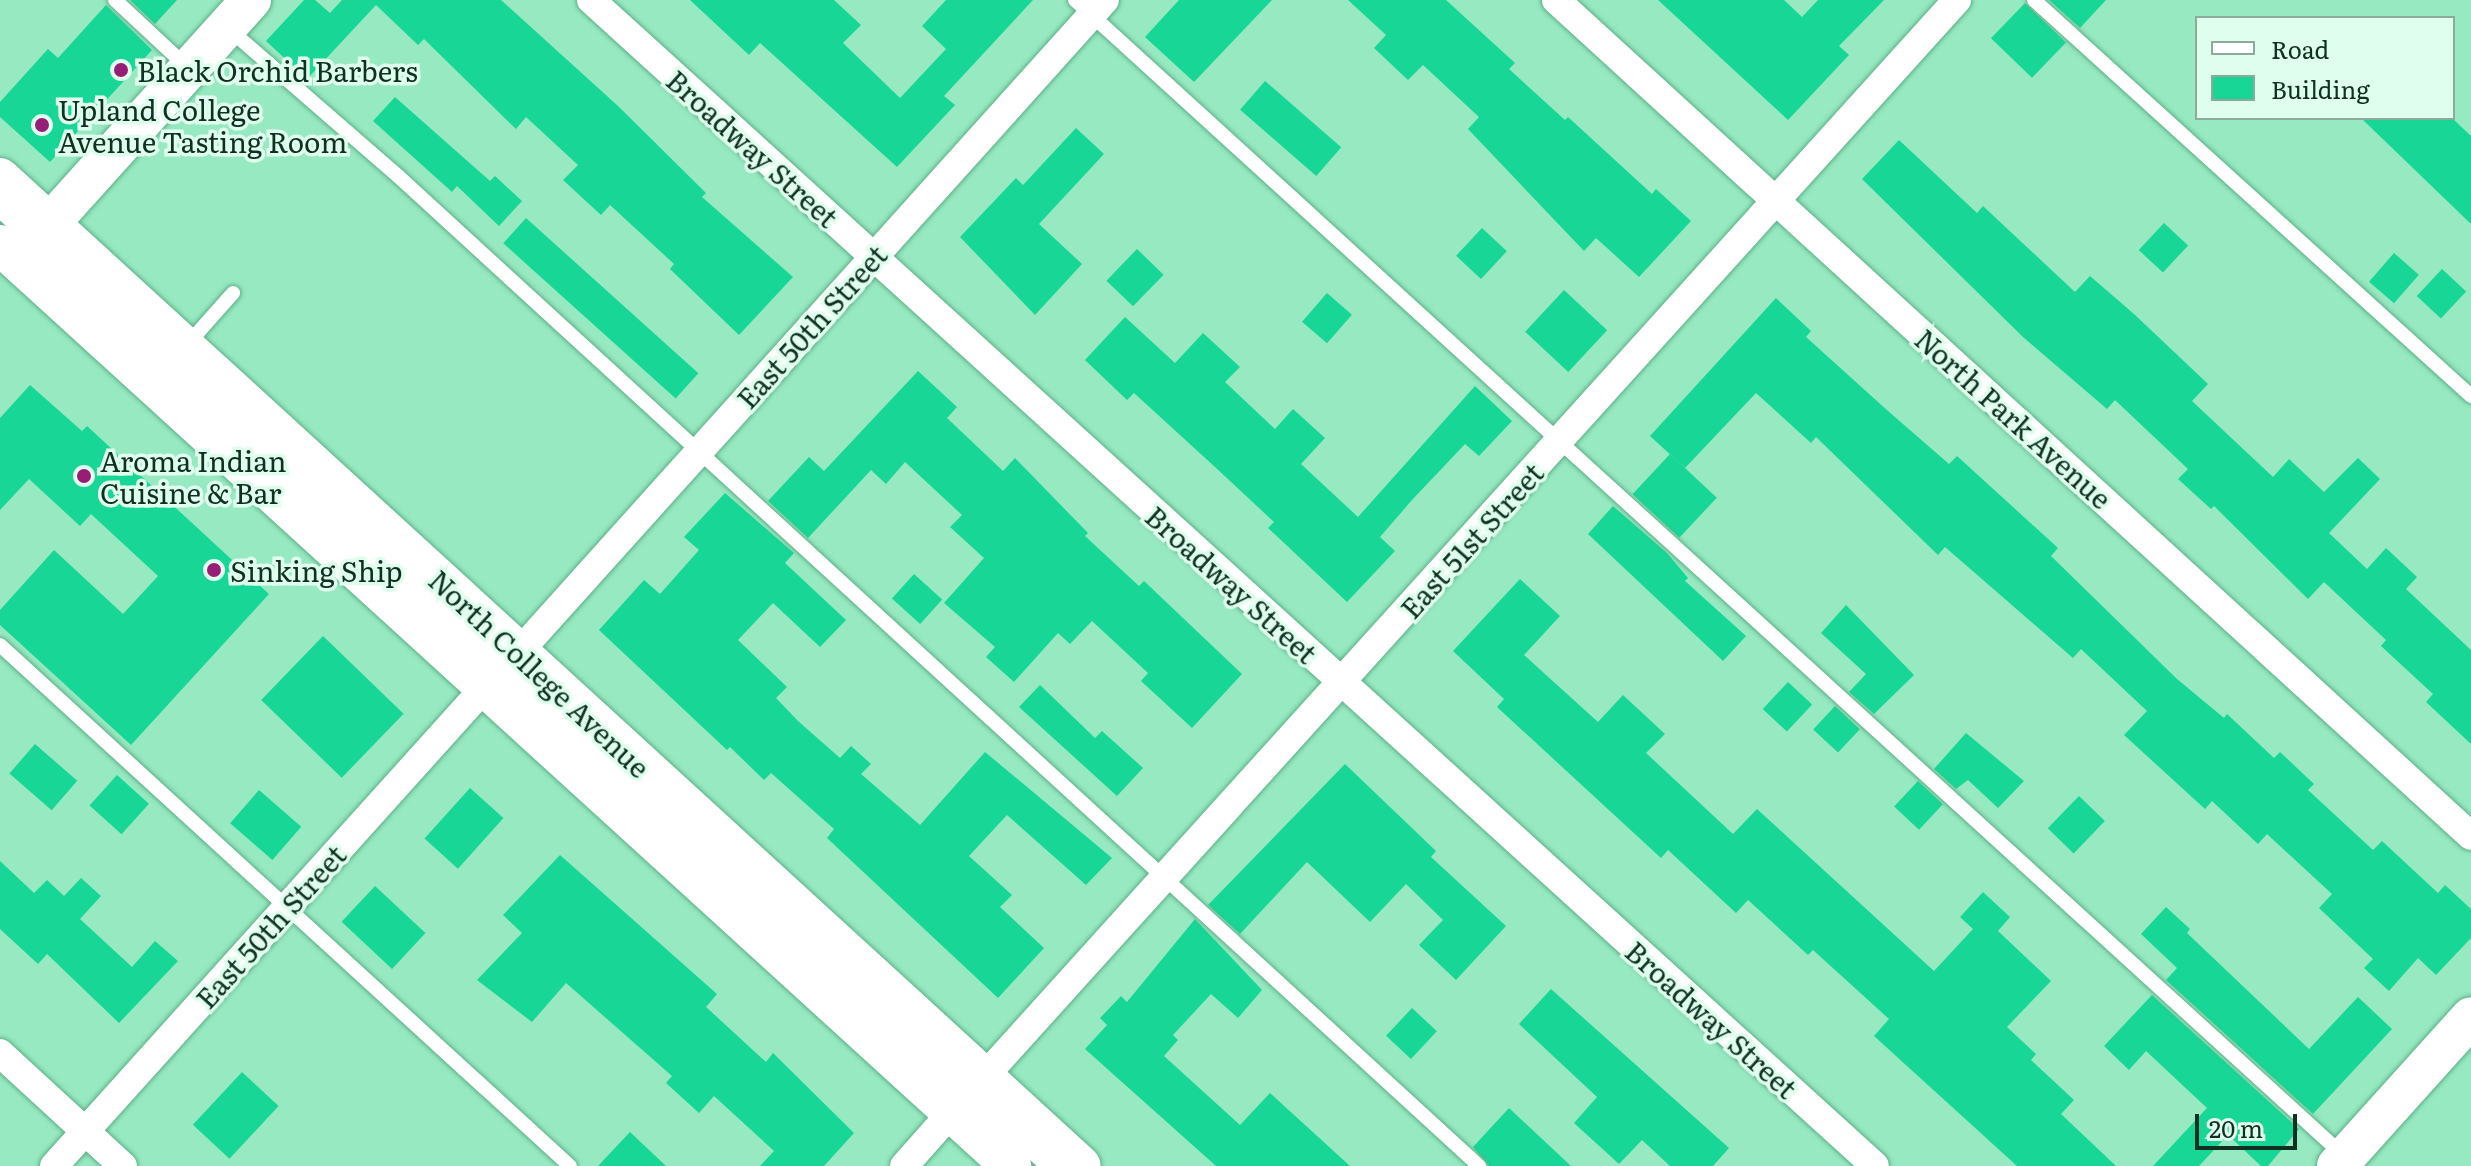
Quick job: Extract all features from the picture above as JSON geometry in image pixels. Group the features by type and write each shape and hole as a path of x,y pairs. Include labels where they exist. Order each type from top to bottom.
{"main road":[{"path":"21,249 239,14"},
{"name":"North College Avenue","path":"0,178 21,249 486,686 1011,1166"},
{"name":"North College Avenue","path":"21,249 186,346 1081,1166"},
{"path":"2345,1163 2471,1017"}],"street":[{"name":"Broadway Street","path":"591,0 1875,1166"},
{"name":"North Park Avenue","path":"1556,0 2471,836"},
{"name":"East 51st Street","path":"983,1078 1957,0"},
{"name":"East 50th Street","path":"518,653 873,258 1091,5"},
{"name":"East 50th Street","path":"54,1166 486,686"},
{"path":"0,1053 123,1166"},
{"path":"904,1166 952,1112"}],"lane":[{"path":"115,0 189,69"},
{"path":"2034,0 2471,396"},
{"path":"1091,5 2345,1163"},
{"path":"239,14 398,176 1162,880 1479,1166"},
{"name":"North College Avenue","path":"0,211 21,249 1047,1166"},
{"path":"186,346 233,293"},
{"path":"0,645 570,1166"}],"building":[{"path":"130,0 177,0 155,24"},
{"path":"304,0 315,0 330,13 342,0 501,0 618,106 706,193 702,197 793,277 739,335 670,269 674,264 610,205 601,215 563,180 578,165 526,117 516,129 424,39 418,45 376,5 307,79 266,41"},
{"path":"690,0 834,0 861,25 843,43 900,98 946,49 922,26 946,0 1033,0 944,96 955,105 897,167 760,43 749,55"},
{"path":"1179,0 1272,0 1194,82 1145,37"},
{"path":"1348,0 1446,0 1515,63 1509,69 1565,120 1568,117 1652,194 1656,189 1691,221 1639,277 1596,238 1584,251 1468,129 1479,117 1423,65 1408,80 1374,48 1386,35"},
{"path":"1658,0 1784,0 1802,17 1818,0 1884,0 1839,46 1849,55 1788,120"},
{"path":"2049,0 2106,0 2080,28"},
{"path":"2025,3 2066,43 2032,78 1991,38"},
{"path":"106,5 152,50 50,162 0,117 0,102 48,49 58,58"},
{"path":"1265,81 1341,147 1316,176 1240,110"},
{"path":"395,97 490,181 495,176 522,201 499,226 457,186 452,192 373,121"},
{"path":"2363,120 2454,120 2471,136 2471,224"},
{"path":"1076,128 1104,154 1039,224 1082,264 1035,315 960,237 1016,178 1023,185"},
{"path":"1899,140 1977,213 1983,206 2075,292 2090,276 2134,314 2208,384 2192,401 2273,477 2289,459 2324,492 2358,458 2380,479 2329,533 2367,569 2386,548 2417,577 2406,589 2471,650 2471,744 2426,702 2433,694 2381,646 2386,640 2324,582 2308,599 2214,506 2211,509 2178,479 2188,469 2115,400 2107,409 2023,337 1862,179"},
{"path":"526,218 698,373 676,399 503,243"},
{"path":"2164,223 2188,246 2163,273 2139,250"},
{"path":"1482,228 1507,251 1481,279 1456,256"},
{"path":"1137,249 1164,275 1133,306 1106,281"},
{"path":"2394,253 2419,275 2394,303 2369,282"},
{"path":"2442,269 2466,292 2441,319 2417,296"},
{"path":"1564,290 1607,330 1568,372 1525,332"},
{"path":"1327,293 1352,315 1327,343 1302,322"},
{"path":"1776,298 1811,331 1806,337 1888,411 1949,464 1957,456 2058,548 2051,556 2177,679 2224,718 2227,714 2274,758 2280,752 2314,784 2308,790 2373,850 2382,841 2438,893 2445,885 2471,909 2471,938 2436,975 2418,958 2389,991 2364,968 2373,959 2319,908 2332,894 2267,834 2258,844 2212,801 2205,809 2124,735 2147,711 2081,649 2073,658 1945,547 1938,555 1816,437 1811,443 1756,393 1685,468 1650,436"},
{"path":"1125,317 1175,363 1203,333 1240,367 1225,382 1275,429 1293,409 1325,438 1301,464 1358,517 1475,386 1512,421 1479,456 1465,444 1412,500 1380,537 1395,551 1347,602 1268,528 1274,522 1215,467 1134,393 1127,400 1085,360"},
{"path":"918,371 957,407 947,418 1003,471 1015,458 1088,533 1085,536 1139,586 1144,581 1242,674 1192,728 1141,681 1148,673 1092,621 1070,644 1058,633 1014,682 986,657 995,647 944,603 984,558 950,527 962,515 905,462 886,484 871,470 808,538 768,501 809,457 824,471"},
{"path":"30,385 82,431 87,426 269,594 131,745 0,625 0,610 54,550 123,614 158,576 91,514 80,526 29,479 0,510 0,418"},
{"path":"1670,454 1717,498 1679,538 1632,494"},
{"path":"725,493 794,553 785,563 846,620 820,647 773,603 738,640 787,687 776,698 798,721 840,758 851,746 871,764 861,774 920,825 985,752 1112,858 1086,885 1007,815 969,856 1012,895 1000,907 1044,948 998,998 827,838 834,829 771,773 764,780 730,747 727,750 599,630 644,580 660,594 699,550 684,537"},
{"path":"1613,506 1667,553 1688,578 1685,581 1746,636 1723,661 1588,534"},
{"path":"914,574 942,599 920,624 892,599"},
{"path":"1520,579 1560,616 1524,655 1598,722 1623,695 1665,734 1646,753 1733,834 1757,809 1934,971 1973,929 1960,917 1983,892 2010,917 1998,931 2051,981 2007,1027 2036,1054 2031,1060 2074,1100 2061,1114 2116,1166 2017,1166 1874,1036 1889,1019 1813,950 1808,955 1748,900 1736,913 1668,850 1661,858 1497,707 1504,699 1453,651"},
{"path":"1846,605 1914,675 1874,714 1849,692 1866,674 1821,633"},
{"path":"323,636 404,714 342,778 261,700"},
{"path":"1788,682 1812,705 1787,732 1763,709"},
{"path":"1040,685 1095,738 1102,731 1143,768 1117,796 1019,707"},
{"path":"1835,706 1860,729 1838,753 1813,729"},
{"path":"1966,733 2024,781 1998,808 1968,780 1956,789 1934,769"},
{"path":"35,744 77,781 52,810 9,773"},
{"path":"1345,764 1436,851 1431,857 1506,926 1456,980 1419,945 1443,920 1406,884 1370,922 1307,862 1240,934 1208,905"},
{"path":"117,775 149,804 122,834 90,805"},
{"path":"1918,781 1943,804 1919,830 1894,807"},
{"path":"470,788 503,818 458,869 424,839"},
{"path":"259,790 301,827 272,860 230,823"},
{"path":"2079,796 2105,821 2074,853 2048,828"},
{"path":"560,855 717,994 706,1007 766,1062 773,1053 854,1133 824,1166 760,1166 774,1151 714,1096 699,1113 666,1083 672,1076 566,983 532,1022 477,980 522,933 503,915"},
{"path":"0,861 34,893 47,880 64,896 81,878 101,896 80,919 132,967 155,941 178,961 119,1023 47,954 38,964 0,929"},
{"path":"375,886 425,933 392,969 342,922"},
{"path":"2166,907 2190,929 2187,933 2309,1049 2358,997 2392,1029 2313,1114 2166,980 2177,968 2141,934"},
{"path":"1195,919 1262,990 1238,1018 1211,994 1173,1035 1178,1040 1164,1056 1240,1125 1270,1093 1350,1166 1216,1166 1085,1049 1107,1025 1100,1018 1121,996 1127,1002"},
{"path":"1551,989 1729,1148 1713,1166 1670,1166 1642,1140 1619,1164 1574,1123 1597,1097 1519,1024"},
{"path":"2152,995 2299,1129 2268,1166 2261,1166 2228,1135 2199,1166 2153,1166 2207,1108 2146,1051 2129,1070 2104,1046"},
{"path":"1412,1008 1437,1031 1411,1059 1386,1036"},
{"path":"242,1072 279,1106 229,1159 193,1125"},
{"path":"1509,1108 1571,1166 1489,1166 1473,1147"},
{"path":"630,1132 666,1166 598,1166"}],"place":[{"name":"Black Orchid Barbers","path":"121,70"},
{"name":"Upland College Avenue Tasting Room","path":"42,125"},
{"name":"Aroma Indian Cuisine & Bar","path":"84,476"},
{"name":"Sinking Ship","path":"214,570"}]}
